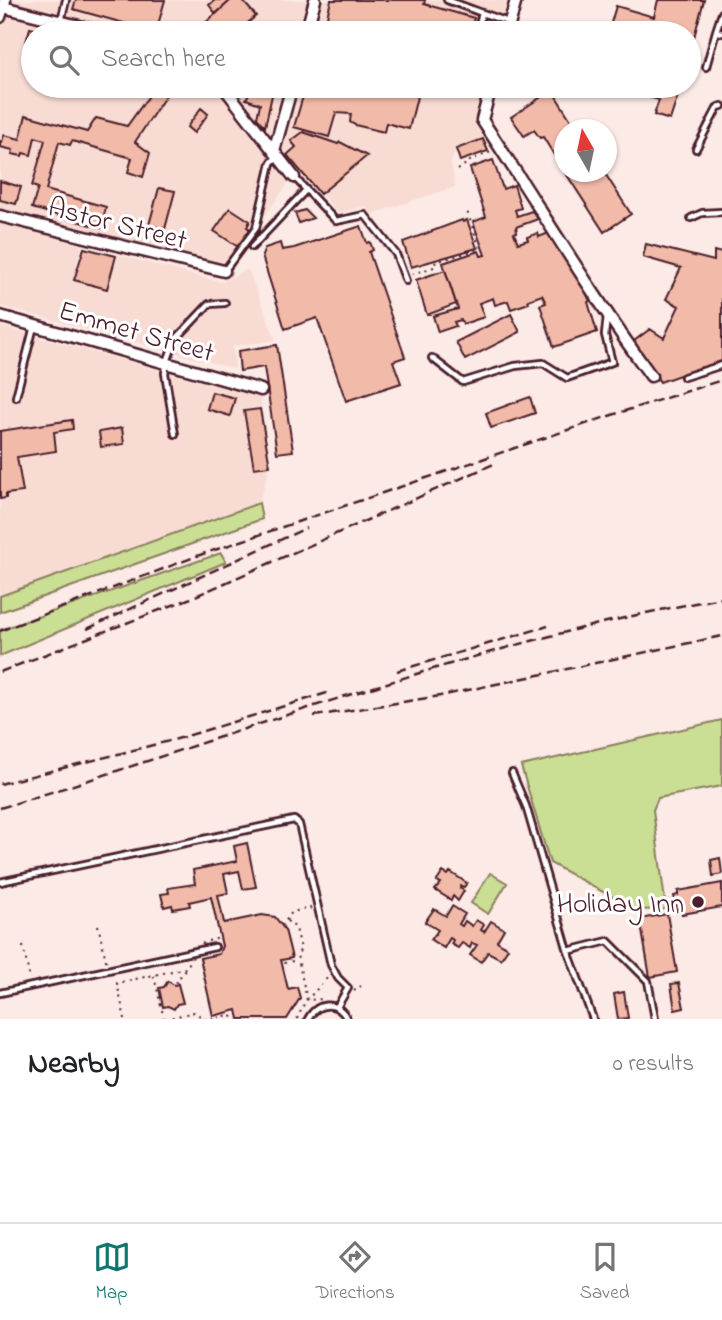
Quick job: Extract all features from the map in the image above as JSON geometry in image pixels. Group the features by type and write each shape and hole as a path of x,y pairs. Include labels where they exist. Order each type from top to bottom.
{"street":[{"path":"309,21 316,0"},
{"path":"510,21 516,0"},
{"path":"3,8 57,21"},
{"path":"232,98 295,177"},
{"path":"275,153 289,98"},
{"path":"488,98 482,120 607,316 651,376"},
{"name":"Astor Street","path":"0,216 224,271"},
{"name":"Emmet Street","path":"0,316 261,390"}],"lane":[{"path":"61,21 66,0"},
{"path":"447,0 496,21"},
{"path":"480,21 482,13"},
{"path":"706,67 719,32 722,13"},
{"path":"696,149 718,107 722,106"},
{"path":"224,271 256,228 275,153"},
{"path":"295,177 305,191 336,221 365,215 396,254 405,279"},
{"path":"252,247 305,191"},
{"path":"691,218 702,213 722,212"},
{"path":"175,434 165,373 175,340 209,304 225,303"},
{"path":"432,358 463,382 515,366 543,363 568,378 612,362 605,335 607,316"},
{"path":"16,397 34,325"},
{"path":"684,377 722,365"},
{"path":"512,773 526,806 568,951 593,1019"},
{"path":"0,883 293,820 299,824 331,965 348,988 337,1007"},
{"path":"568,951 608,941 648,981 655,1019"},
{"path":"0,993 215,947"},
{"path":"308,1019 317,1008 324,1005 337,1007 347,1019"}],"path":[{"path":"458,170 471,160 500,148"},
{"path":"405,279 434,267 433,264 439,261 480,249 467,211"},
{"path":"282,926 294,911 310,908 312,910"},
{"path":"286,920 296,928 301,949 297,955 307,1000"},
{"path":"98,925 108,969"},
{"path":"177,983 204,942 220,938"},
{"path":"23,947 31,986"},
{"path":"284,963 298,959"},
{"path":"125,1019 117,983 186,968"},
{"path":"154,975 164,1019 194,1012 205,1019"},
{"path":"297,1019 307,1000 329,975"},
{"path":"352,992 361,986"},
{"path":"307,1000 330,999"},
{"path":"211,1019 229,1015 237,1019"}],"shaded area":[{"path":"5,0 516,0 510,21 21,21 21,98 488,98 482,120 483,139 456,149 451,162 455,187 372,214 366,206 338,213 287,155 274,151 289,182 224,274 0,217 0,17"},
{"path":"0,224 82,245 73,280 108,290 118,255 221,282 248,269 276,340 233,346 235,369 0,306"},
{"path":"0,326 260,398 270,466 259,503 0,596"}],"green space":[{"path":"259,503 262,519 0,612 0,596"},
{"path":"221,553 226,562 0,656 0,630"},
{"path":"722,720 722,786 658,798 653,810 666,909 636,910 550,863 521,766"},
{"path":"490,873 507,883 488,914 471,903"}],"building":[{"path":"76,0 165,0 159,21 116,21 73,9"},
{"path":"215,0 231,0 216,14 209,5"},
{"path":"231,0 242,0 256,16 250,21 207,21"},
{"path":"331,0 425,0 424,4 474,18 473,21 326,21"},
{"path":"658,0 704,0 698,21 612,21 616,6 654,17"},
{"path":"147,98 164,98 135,142 150,153 143,177 128,172 132,158 72,141 70,145 59,142 46,190 106,207 101,228 32,208 38,188 32,186 45,140 35,137 31,155 12,154 13,150 0,147 4,135 20,139 26,115 87,132 96,118 127,126"},
{"path":"271,98 265,127 257,118 260,104 246,99"},
{"path":"302,98 417,98 409,129 386,123 384,132 355,125 350,122 351,114 336,113 329,137 294,127"},
{"path":"540,98 557,98 570,119 554,119 554,155 543,137 540,138 534,130 524,136 511,117"},
{"path":"652,98 677,98 670,120 654,115 659,100"},
{"path":"201,108 208,114 194,133 187,127"},
{"path":"303,132 338,144 340,142 367,156 320,194 287,155 296,147 291,141"},
{"path":"483,139 488,151 460,161 456,149"},
{"path":"493,160 503,189 514,185 521,208 515,210 517,216 532,211 538,219 516,227 517,232 514,233 518,243 538,233 539,237 549,233 582,284 590,301 588,302 597,332 554,347 540,305 546,303 542,295 511,309 508,301 495,305 493,298 479,303 484,317 463,324 461,320 454,322 456,326 438,332 433,316 458,309 443,263 479,251 481,256 485,255 473,222 486,217 470,168"},
{"path":"0,181 21,187 16,204 0,200"},
{"path":"572,182 610,182 631,214 604,232"},
{"path":"159,188 175,191 165,229 149,225"},
{"path":"230,208 250,221 247,227 252,230 240,248 214,231"},
{"path":"305,210 313,218 299,223 295,213"},
{"path":"467,220 477,248 411,267 403,242"},
{"path":"361,226 367,243 370,242 373,250 369,252 405,357 393,361 401,383 346,401 317,318 285,329 262,256 265,248 280,243 282,250 294,248"},
{"path":"646,244 714,261 714,251 722,253 722,363 660,382 634,341 650,329 664,338 679,306 666,299 681,268 643,257"},
{"path":"84,248 116,256 107,289 74,280"},
{"path":"445,270 456,304 427,315 416,280"},
{"path":"511,314 520,332 465,360 456,342"},
{"path":"277,345 293,451 277,453 264,367 240,371 238,351"},
{"path":"212,392 235,398 230,416 207,409"},
{"path":"530,397 535,413 491,428 486,413"},
{"path":"260,409 270,466 254,468 244,411"},
{"path":"72,420 73,429 54,432 56,451 17,457 23,492 6,494 6,498 0,499 0,431"},
{"path":"122,428 124,444 101,447 99,432"},
{"path":"247,843 256,887 243,889 239,871 224,874 228,893 218,895 224,923 262,915 275,917 285,930 292,958 281,960 288,989 297,987 300,998 287,1019 239,1019 237,1010 213,1016 200,958 219,954 222,946 211,897 189,902 190,906 173,909 172,905 164,907 161,894 169,893 168,888 195,884 193,870 237,861 234,846"},
{"path":"720,858 722,874 713,876 711,860"},
{"path":"443,872 448,875 450,872 467,883 460,888 464,891 458,901 453,896 451,900 435,890 441,883 437,881"},
{"name":"Holiday Inn","path":"722,883 722,907 682,914 677,911 674,896 678,895 678,891"},
{"path":"452,906 465,914 459,924 462,926 465,921 472,926 476,920 484,925 481,930 484,932 491,921 504,929 497,941 508,948 501,959 488,952 481,962 470,955 477,945 472,943 470,948 462,943 458,948 451,944 453,940 450,938 444,948 431,940 438,930 425,922 434,909 446,916"},
{"path":"667,914 677,972 650,977 640,919"},
{"path":"168,981 174,985 178,984 183,1003 177,1004 174,1009 163,1007 159,988 164,987"},
{"path":"679,983 684,1008 675,1010 671,984"},
{"path":"624,992 628,1018 618,1019 614,994"}],"railway":[{"path":"0,631 197,556 722,380"},
{"path":"0,672 191,598 496,463"},
{"path":"87,629 306,528"},
{"path":"0,808 448,665 539,639 722,598"},
{"path":"397,671 548,626"},
{"path":"314,716 440,696 722,636"},
{"path":"0,784 177,739 327,693"}],"place":[{"name":"Holiday Inn","path":"698,902"}]}
